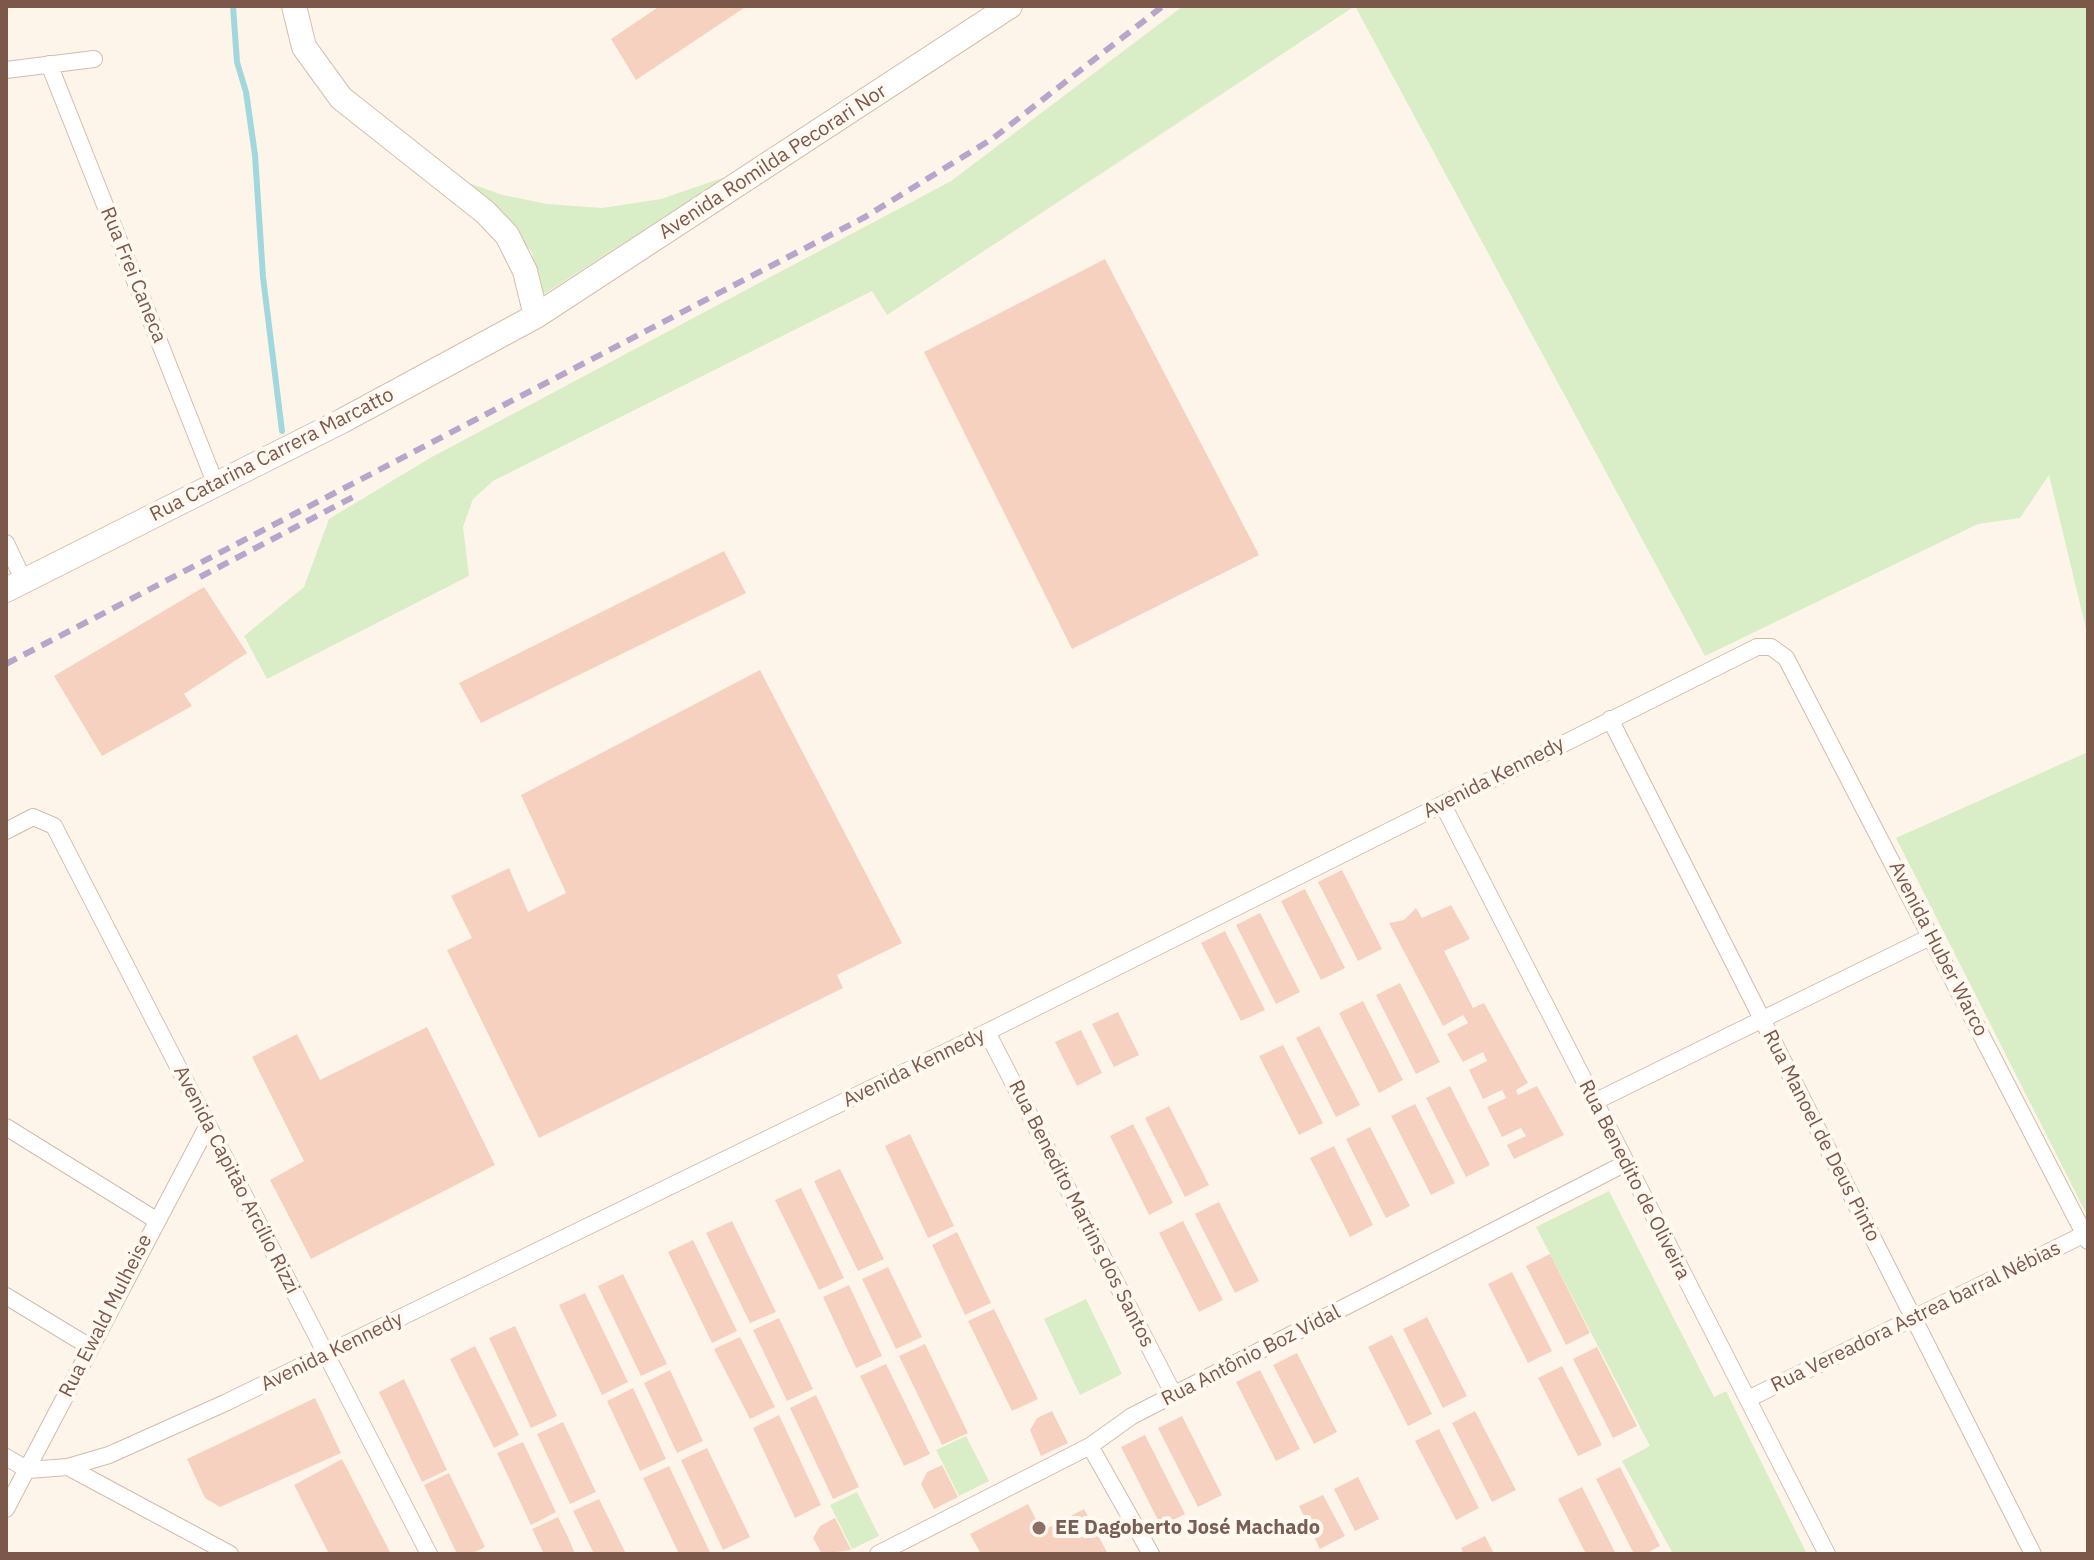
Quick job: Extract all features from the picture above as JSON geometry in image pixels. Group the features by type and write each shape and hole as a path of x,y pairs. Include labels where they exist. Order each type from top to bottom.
{"street":[{"path":"294,6 304,47 341,98 485,212 507,235 525,271 536,316"},
{"name":"Avenida Romilda Pecorari Nor","path":"536,316 1010,6"},
{"path":"6,70 94,59"},
{"name":"Rua Frei Caneca","path":"49,64 216,485"},
{"name":"Rua Catarina Carrera Marcatto","path":"15,585 216,485 536,316"},
{"path":"6,543 15,585"},
{"name":"Avenida Kennedy","path":"28,1470 68,1467 109,1455 326,1354 987,1032 1757,647 1771,647 1786,658"},
{"name":"Avenida Huber Warco","path":"1786,658 2086,1238"},
{"name":"Rua Manoel de Deus Pinto","path":"1610,719 2033,1554"},
{"name":"Rua Benedito de Oliveira","path":"1443,805 1827,1554"},
{"name":"Avenida Capitão Arcílio Rizzi","path":"6,831 34,817 54,826 429,1554"},
{"path":"1594,1102 1932,936"},
{"name":"Rua Benedito Martins dos Santos","path":"987,1032 1174,1395"},
{"name":"Rua Ewald Mulheise","path":"6,1509 208,1125"},
{"path":"6,1127 156,1220"},
{"name":"Rua Antônio Boz Vidal","path":"878,1554 1090,1446 1132,1416 1626,1163"},
{"name":"Rua Vereadora Astrea barral Nébias","path":"1748,1399 2086,1238"},
{"path":"6,1296 90,1347"},
{"path":"1090,1446 1151,1554"},
{"path":"6,1457 28,1470"},
{"path":"68,1467 230,1554"}],"green space":[{"path":"1183,6 1355,6 887,315 872,291 493,481 473,499 463,527 469,576 267,679 244,636 304,587 329,519 430,458 951,181"},
{"path":"1355,6 2088,6 2088,637 2049,475 2020,518 1978,524 1705,656"},
{"path":"728,176 541,296 532,252 463,181 503,195 547,204 602,208 661,199"},
{"path":"2088,752 2088,1217 1896,838"},
{"path":"1609,1191 1714,1397 1726,1391 1807,1554 1673,1554 1622,1461 1650,1446 1536,1227"},
{"path":"1086,1299 1122,1374 1080,1395 1044,1319"},
{"path":"966,1436 989,1481 959,1496 936,1450"},
{"path":"857,1492 879,1536 852,1549 830,1505"}],"building":[{"path":"660,6 747,6 636,80 611,39"},
{"path":"1105,259 1259,555 1072,649 924,352"},
{"path":"724,551 746,593 481,723 459,683"},
{"path":"204,587 247,653 184,694 192,706 102,756 54,676"},
{"path":"760,670 902,943 837,975 843,988 539,1138 447,950 472,938 451,896 509,868 528,912 566,893 521,795"},
{"path":"1342,870 1382,949 1358,961 1318,882"},
{"path":"1305,889 1345,968 1321,980 1281,901"},
{"path":"1451,905 1470,939 1444,951 1473,1008 1484,1003 1528,1083 1516,1090 1518,1095 1537,1086 1564,1135 1514,1159 1507,1145 1526,1136 1521,1128 1502,1137 1487,1107 1506,1098 1502,1090 1483,1099 1469,1070 1487,1061 1483,1052 1463,1062 1447,1034 1468,1023 1463,1015 1443,1026 1389,923 1404,920 1416,908 1422,918"},
{"path":"1260,913 1300,992 1276,1004 1236,925"},
{"path":"1225,931 1265,1010 1241,1021 1201,943"},
{"path":"1400,983 1440,1062 1416,1074 1376,995"},
{"path":"1363,1001 1403,1080 1379,1093 1339,1013"},
{"path":"1118,1012 1139,1055 1114,1067 1092,1024"},
{"path":"1319,1026 1360,1105 1336,1117 1296,1038"},
{"path":"427,1027 495,1165 311,1259 270,1180 304,1161 252,1057 297,1034 320,1080"},
{"path":"1081,1030 1102,1073 1077,1086 1055,1042"},
{"path":"1283,1045 1323,1123 1299,1135 1259,1056"},
{"path":"1450,1086 1490,1165 1466,1177 1426,1098"},
{"path":"1415,1104 1455,1183 1431,1195 1391,1116"},
{"path":"1169,1106 1209,1185 1185,1197 1145,1118"},
{"path":"1133,1124 1173,1203 1149,1215 1110,1136"},
{"path":"1370,1127 1410,1206 1386,1218 1346,1139"},
{"path":"910,1134 954,1226 928,1238 885,1146"},
{"path":"1334,1146 1373,1225 1350,1237 1310,1158"},
{"path":"840,1169 884,1259 858,1271 814,1181"},
{"path":"801,1188 844,1278 819,1290 775,1200"},
{"path":"1219,1202 1259,1281 1235,1293 1195,1214"},
{"path":"732,1221 776,1312 750,1323 706,1233"},
{"path":"1183,1221 1223,1300 1199,1312 1159,1233"},
{"path":"957,1232 991,1303 965,1315 932,1245"},
{"path":"693,1240 737,1331 712,1343 668,1252"},
{"path":"1550,1254 1590,1333 1566,1345 1526,1266"},
{"path":"888,1267 922,1337 896,1349 862,1279"},
{"path":"1512,1272 1552,1351 1528,1363 1488,1284"},
{"path":"623,1274 667,1364 641,1376 598,1286"},
{"path":"849,1285 882,1356 856,1368 823,1297"},
{"path":"585,1293 628,1382 602,1395 559,1305"},
{"path":"994,1309 1038,1399 1012,1411 968,1321"},
{"path":"1427,1317 1467,1396 1443,1408 1403,1329"},
{"path":"779,1318 813,1389 787,1401 753,1330"},
{"path":"515,1326 557,1416 531,1428 489,1338"},
{"path":"1392,1335 1432,1414 1408,1426 1368,1347"},
{"path":"740,1337 775,1407 750,1419 714,1349"},
{"path":"925,1344 968,1433 942,1445 899,1356"},
{"path":"475,1346 519,1435 494,1448 450,1359"},
{"path":"1597,1347 1637,1426 1613,1438 1573,1359"},
{"path":"1297,1353 1337,1432 1314,1444 1273,1365"},
{"path":"886,1364 930,1454 904,1466 860,1376"},
{"path":"1562,1366 1602,1445 1578,1456 1538,1378"},
{"path":"670,1370 703,1441 677,1453 644,1383"},
{"path":"1260,1370 1300,1449 1276,1461 1236,1382"},
{"path":"404,1379 447,1470 422,1482 379,1392"},
{"path":"633,1388 666,1459 640,1471 607,1401"},
{"path":"816,1395 859,1487 833,1499 790,1408"},
{"path":"315,1398 341,1453 220,1507 205,1498 187,1459"},
{"path":"1052,1411 1068,1443 1041,1456 1030,1430 1037,1418"},
{"path":"1475,1411 1516,1490 1492,1502 1452,1423"},
{"path":"779,1415 821,1505 795,1518 753,1428"},
{"path":"1182,1416 1222,1495 1198,1507 1158,1428"},
{"path":"563,1422 596,1492 570,1504 537,1434"},
{"path":"1439,1429 1479,1508 1456,1520 1415,1441"},
{"path":"1145,1435 1185,1514 1161,1526 1121,1447"},
{"path":"523,1442 556,1512 531,1525 497,1453"},
{"path":"707,1448 750,1537 723,1550 681,1460"},
{"path":"342,1459 391,1554 329,1554 294,1485"},
{"path":"942,1465 958,1497 934,1509 921,1484 927,1472"},
{"path":"669,1466 711,1554 679,1554 643,1478"},
{"path":"1620,1467 1660,1546 1645,1554 1634,1554 1596,1479"},
{"path":"449,1473 485,1547 471,1554 457,1554 424,1485"},
{"path":"1358,1477 1379,1519 1355,1531 1334,1489"},
{"path":"1582,1487 1616,1554 1586,1554 1558,1499"},
{"path":"1323,1495 1345,1536 1320,1549 1299,1506"},
{"path":"599,1499 626,1554 594,1554 573,1511"},
{"path":"1028,1504 1042,1531 1084,1509 1108,1554 981,1554 970,1534"},
{"path":"558,1517 575,1554 544,1554 532,1529"},
{"path":"835,1518 851,1550 822,1554 813,1538 820,1526"},
{"path":"1485,1536 1494,1554 1464,1554 1461,1548"}],"waterway":[{"path":"233,6 237,62 246,92 255,155 263,277 282,431"}],"railway":[{"path":"6,664 865,217 992,139 1163,6"},
{"path":"200,577 359,494"}],"place":[{"name":"EE Dagoberto José Machado","path":"1039,1528"}]}
